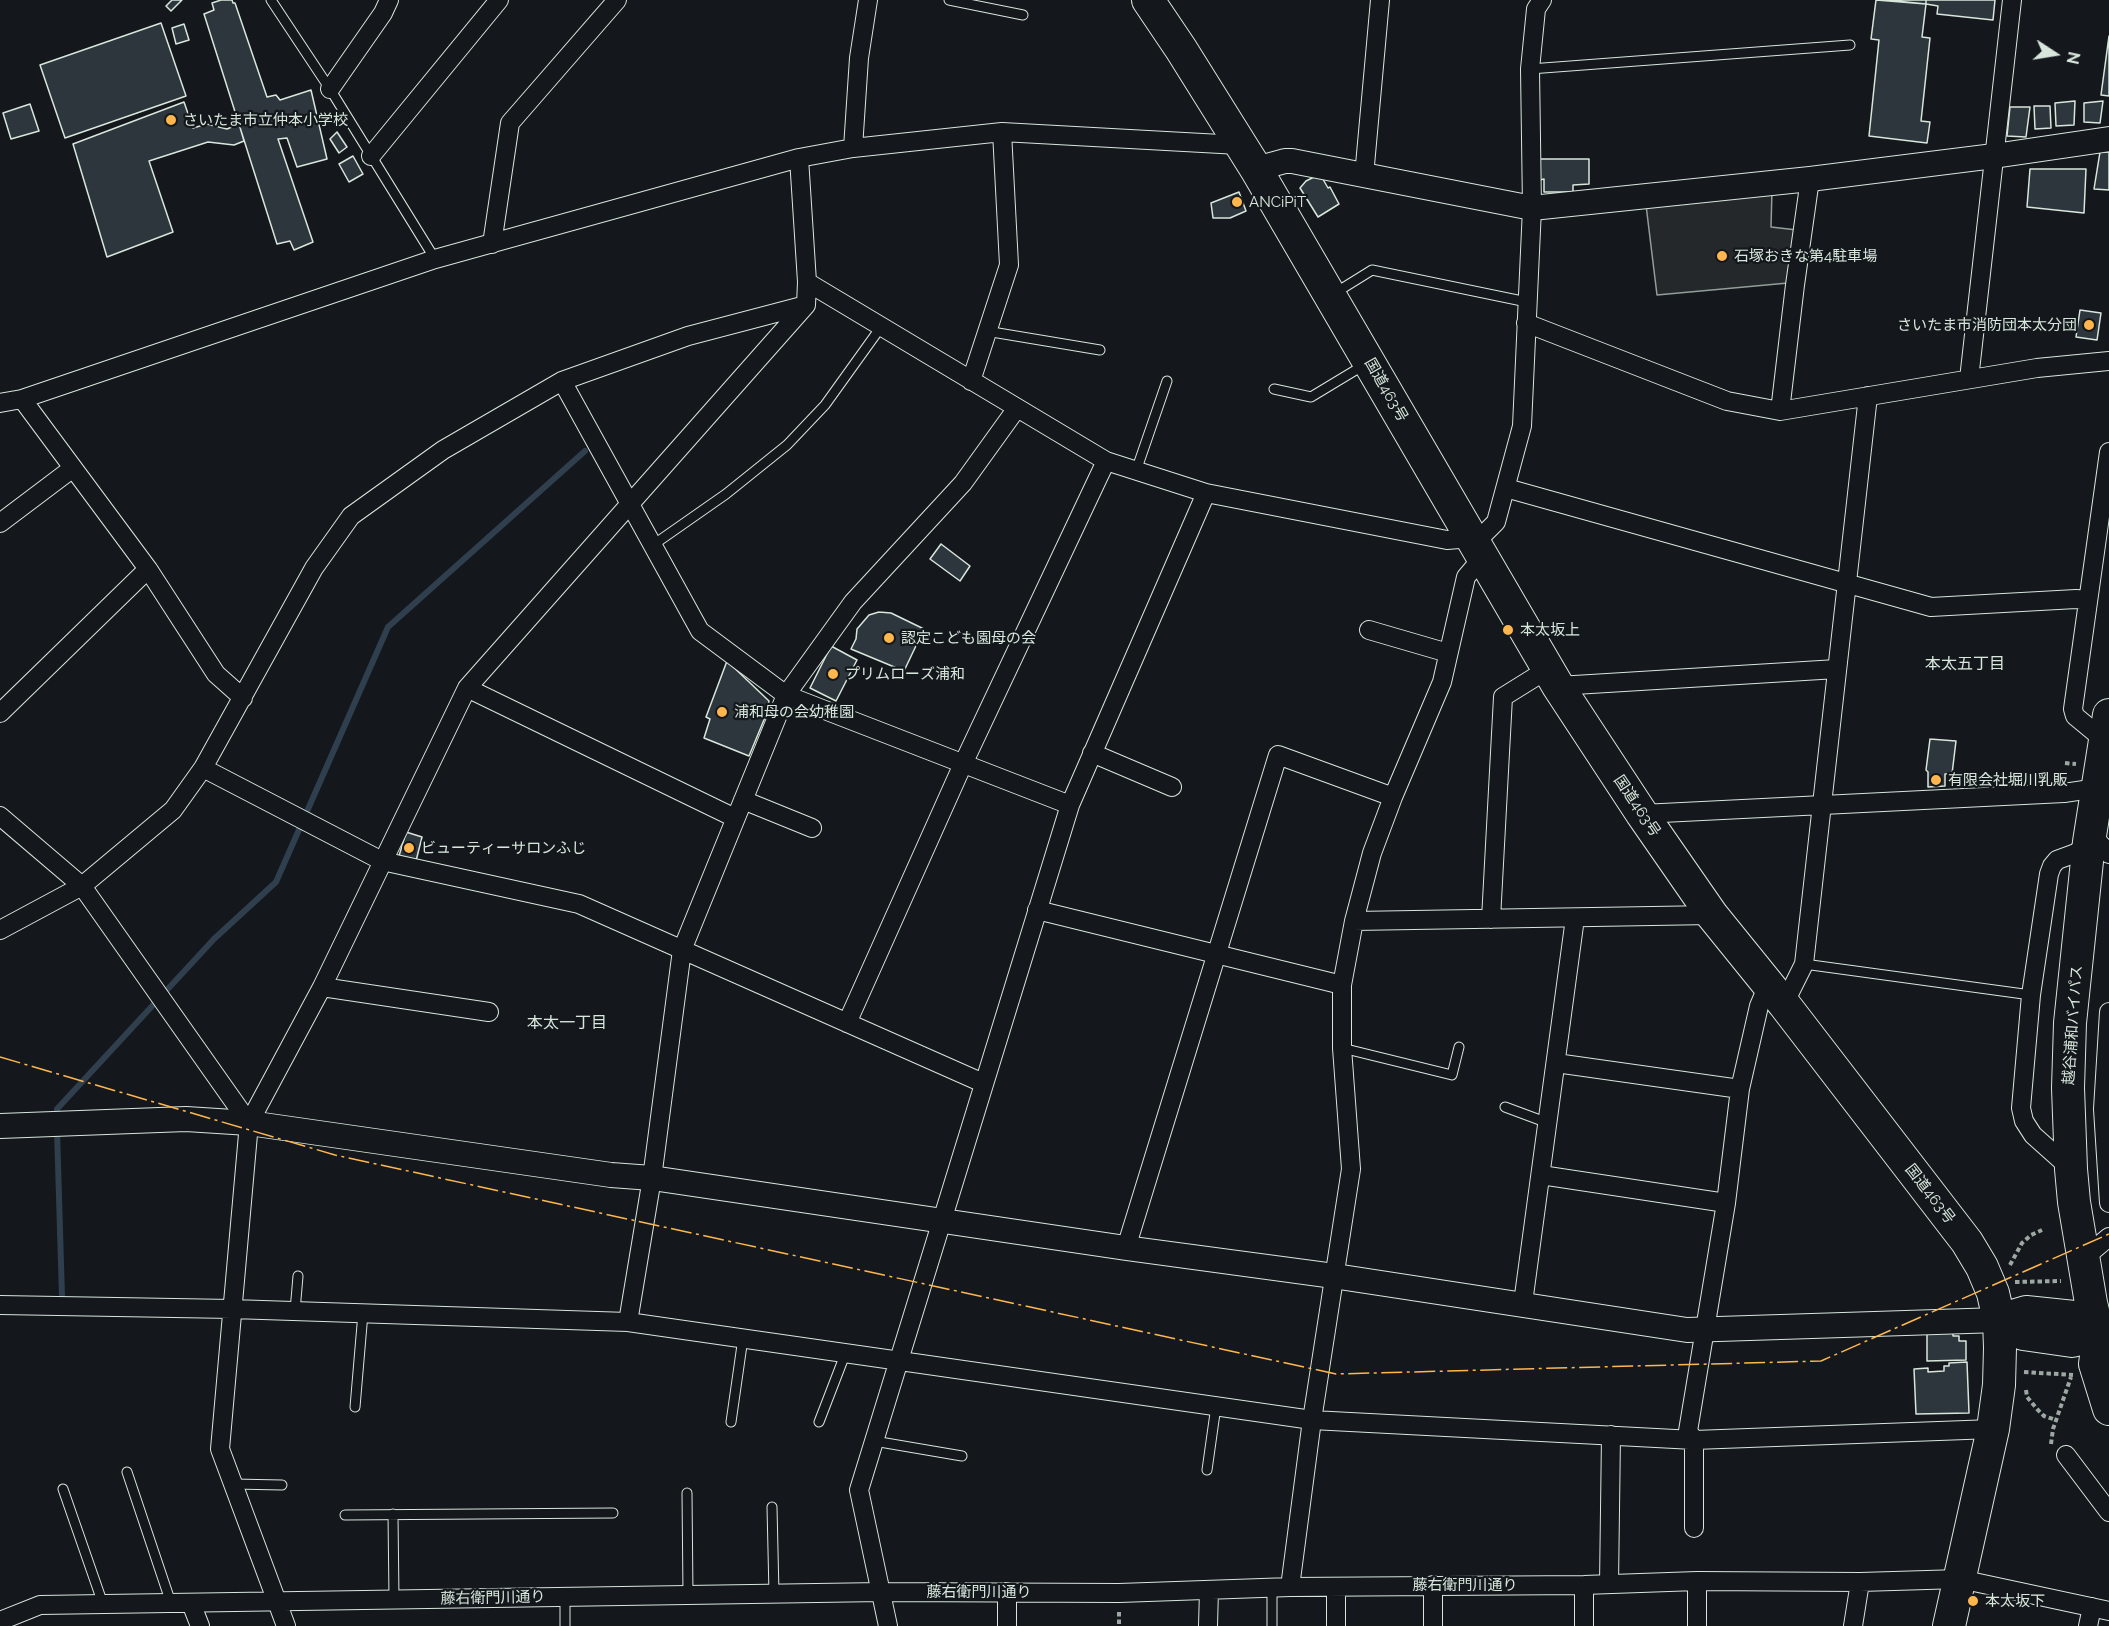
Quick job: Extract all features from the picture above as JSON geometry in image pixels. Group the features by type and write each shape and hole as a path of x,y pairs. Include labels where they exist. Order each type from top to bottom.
{"highway":[{"name":"国道463号","path":"1154,2 1331,296 1553,678 1642,814 1712,915 1967,1242 1982,1267 1993,1293 1999,1320 1999,1385 1993,1429 1949,1626"},
{"name":"越谷浦和バイパス","path":"2107,730 2104,787 2070,1023 2068,1088 2076,1271 2106,1340 2095,1364 2109,1409"},
{"path":"1999,1320 2026,1312 2074,1317 2106,1340"}],"street":[{"path":"330,89 383,13 389,0"},
{"path":"371,156 499,0"},
{"path":"492,244 510,123 617,0"},
{"path":"853,148 859,58 868,0"},
{"path":"1364,176 1380,0"},
{"path":"1290,1587 1312,1419 1351,1169 1342,1048 1342,985 1354,921 1372,853 1442,682 1466,577 1476,548 1485,533 1496,522 1522,426 1532,208 1530,69 1536,9 1542,0"},
{"path":"1970,379 2012,0"},
{"path":"971,381 1009,265 1002,132"},
{"path":"0,403 22,399 435,259 799,158 853,148 1002,132 1292,161 1532,208 1810,179 2109,139"},
{"path":"286,1626 220,1449 249,1123 322,987 467,688 806,305 807,282 799,158"},
{"path":"1780,411 1810,179"},
{"path":"807,282 1106,461 1206,493 1447,540 1476,548"},
{"path":"0,930 82,886 173,810 203,768 314,568 351,516 443,450 562,381 688,336 806,305"},
{"path":"1526,323 1727,401 1780,411 2037,368 2109,361"},
{"path":"562,381 700,631 786,695 1070,805"},
{"path":"1694,1528 1694,1440 1688,1431 1726,1203 1740,1089 1759,1006 1776,995 1804,964 1868,396"},
{"path":"22,399 148,569 216,674 243,698"},
{"path":"628,1322 652,1179 682,950 786,695 853,602 963,483 1017,408"},
{"path":"2107,730 2098,735 2075,716 2073,709 2109,452"},
{"path":"847,1023 963,764 1106,461"},
{"path":"0,523 73,468"},
{"path":"1506,488 1931,607 2087,600"},
{"path":"888,1626 859,1490 1070,805 1206,493"},
{"path":"0,713 148,569"},
{"path":"1369,630 1448,653"},
{"path":"1491,919 1503,697 1553,678 1838,669"},
{"path":"467,688 735,818"},
{"path":"1092,753 1172,787"},
{"path":"1126,1248 1278,755 1393,797"},
{"path":"203,768 382,861 579,904 983,1083"},
{"path":"1642,814 2064,793 2104,787"},
{"path":"743,800 812,828"},
{"path":"0,816 82,886 249,1123"},
{"path":"2071,1169 2033,1135 2024,1121 2021,1108 2031,995 2052,866 2057,860 2076,854 2097,841"},
{"path":"1037,910 1342,985"},
{"path":"1354,921 1712,915"},
{"path":"1522,1303 1575,918"},
{"path":"322,987 489,1012"},
{"path":"2109,1012 2103,1109 2109,1203"},
{"path":"1556,1063 1740,1089"},
{"path":"0,1126 186,1119 249,1123 1522,1303 1687,1330 1999,1320"},
{"path":"1541,1175 1726,1203"},
{"path":"2076,1271 2091,1252 2109,1237"},
{"path":"0,1305 295,1311 628,1322 1312,1419 1694,1440 1993,1429"},
{"path":"1609,1584 1611,1435"},
{"path":"2059,1452 2109,1512"},
{"name":"藤右衛門川通り","path":"0,1621 40,1605 881,1592 1119,1593 1290,1587 1584,1585 1697,1581 1860,1582 1960,1579 2100,1609"},
{"path":"1697,1581 1697,1626"},
{"path":"1853,1626 1860,1582"},
{"path":"1433,1585 1433,1626"},
{"path":"1584,1585 1584,1626"},
{"path":"1336,1587 1336,1626"},
{"path":"1208,1626 1209,1590"},
{"path":"1008,1592 1008,1626"},
{"path":"191,1603 200,1626"},
{"path":"2088,1626 2100,1609"}],"lane":[{"path":"271,0 330,89 435,259"},
{"path":"949,0 1023,15"},
{"path":"1530,69 1850,45"},
{"path":"1331,296 1372,270 1527,302"},
{"path":"654,545 726,494 787,445 825,405 881,327"},
{"path":"986,331 1100,350"},
{"path":"1274,389 1311,397 1369,362"},
{"path":"1136,471 1167,381"},
{"path":"1804,964 2031,995"},
{"path":"1342,1048 1452,1075 1459,1047"},
{"path":"1505,1107 1548,1123"},
{"path":"295,1311 298,1276"},
{"path":"355,1407 363,1313"},
{"path":"731,1422 743,1338"},
{"path":"819,1422 846,1352"},
{"path":"1207,1470 1216,1406"},
{"path":"874,1441 962,1456"},
{"path":"127,1472 171,1603"},
{"path":"232,1484 282,1485"},
{"path":"63,1489 103,1604"},
{"path":"687,1493 688,1595"},
{"path":"772,1507 774,1594"},
{"path":"345,1515 613,1513"},
{"path":"393,1514 394,1599"},
{"path":"1272,1589 1272,1626"},
{"path":"565,1597 565,1626"}],"path":[{"path":"2008,1272 2011,1260 2019,1246 2031,1234 2042,1230"},
{"path":"2008,1282 2076,1271"},
{"path":"2017,1369 2071,1376 2080,1374"},
{"path":"2024,1371 2027,1397 2044,1416 2056,1420"},
{"path":"2059,1452 2050,1438 2071,1376"}],"shaded area":[{"name":"石塚おきな第4駐車場","path":"1772,190 1771,227 1797,230 1788,283 1657,295 1646,205"}],"building":[{"path":"172,0 182,0 171,11 166,6"},
{"path":"232,0 235,3 267,97 276,95 280,100 311,90 327,159 297,167 287,138 278,139 313,242 294,250 290,241 277,244 204,14 214,10 212,3"},
{"path":"1876,0 1926,4 1922,37 1930,38 1921,121 1930,122 1927,143 1869,136 1879,40 1871,39"},
{"path":"1886,0 1926,0 1926,4"},
{"path":"1926,0 1995,0 1993,20 1937,14 1938,6 1926,4"},
{"path":"161,23 186,96 65,138 40,65"},
{"path":"184,24 189,40 176,44 172,28"},
{"path":"2109,36 2109,96 2101,95"},
{"path":"2075,101 2074,125 2056,126 2055,103"},
{"path":"2103,101 2100,123 2084,122 2084,103"},
{"path":"184,102 193,128 207,124 227,129 239,124 244,141 234,145 208,142 149,161 173,232 107,257 73,144"},
{"path":"30,104 39,131 11,139 3,113"},
{"path":"2034,106 2050,106 2051,128 2035,129"},
{"path":"2010,107 2030,107 2026,137 2007,136"},
{"path":"337,132 347,147 339,153 330,139"},
{"path":"2100,152 2109,152 2109,190 2094,189"},
{"path":"353,156 363,174 349,182 339,164"},
{"path":"1540,159 1589,159 1589,184 1573,185 1573,192 1544,192 1544,179 1540,180"},
{"path":"2030,169 2086,169 2084,213 2027,207"},
{"path":"1320,174 1339,204 1318,217 1300,188 1306,181"},
{"path":"1239,192 1246,211 1230,218 1213,218 1211,203"},
{"name":"さいたま市消防団本太分団","path":"2080,310 2101,313 2097,340 2076,337"},
{"path":"941,544 970,566 960,581 930,559"},
{"path":"879,612 891,613 924,629 904,671 851,649 856,639 857,629 869,615"},
{"name":"プリムローズ浦和","path":"831,646 857,660 836,701 810,688"},
{"path":"727,661 769,701 766,715 749,756 704,738 710,719 706,717"},
{"path":"1930,739 1956,741 1952,774 1945,774 1945,786 1928,787 1926,770"},
{"path":"406,832 422,837 416,861 399,856"},
{"path":"1953,1332 1953,1336 1959,1336 1959,1341 1966,1341 1966,1360 1927,1361 1927,1333"},
{"path":"1967,1362 1969,1413 1916,1414 1914,1369 1928,1368 1928,1372 1944,1371 1944,1366 1949,1366 1949,1363"}],"waterway":[{"path":"57,1120 57,1109 214,939 276,882 388,627 585,451"},
{"path":"57,1130 62,1297"}],"power":[{"path":"0,1057 335,1155 1336,1374 1821,1361 2109,1234"}],"place":[{"name":"さいたま市立仲本小学校","path":"171,120"},
{"name":"ANCiPiT","path":"1237,202"},
{"name":"石塚おきな第4駐車場","path":"1722,256"},
{"name":"さいたま市消防団本太分団","path":"2089,325"},
{"name":"本太坂上","path":"1508,630"},
{"name":"認定こども園母の会","path":"889,638"},
{"name":"プリムローズ浦和","path":"833,674"},
{"name":"浦和母の会幼稚園","path":"722,712"},
{"name":"有限会社堀川乳販","path":"1936,780"},
{"name":"ビューティーサロンふじ","path":"409,848"},
{"name":"本太坂下","path":"1973,1601"}],"district":[{"name":"本太五丁目","path":"1965,664"},
{"name":"本太一丁目","path":"567,1023"}]}
